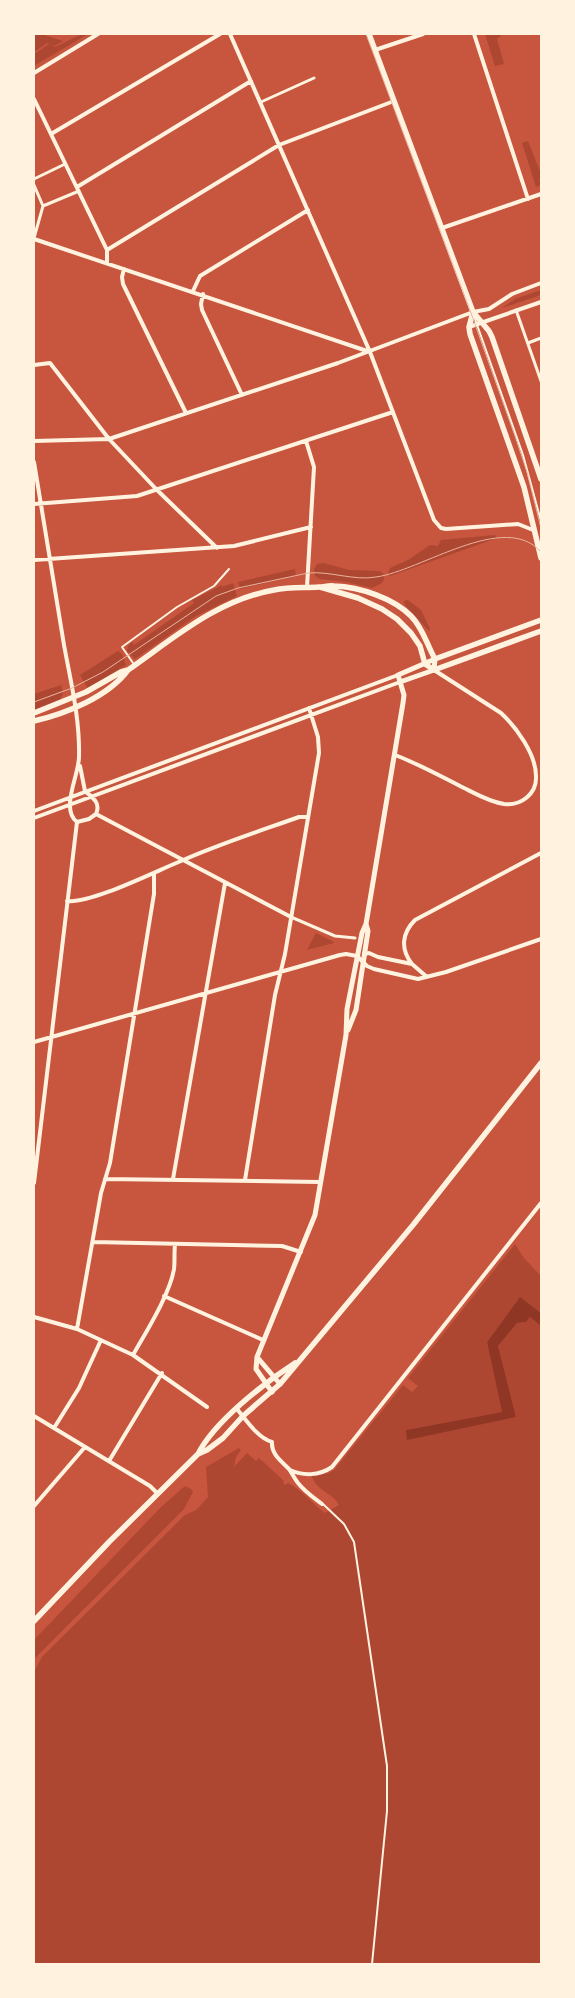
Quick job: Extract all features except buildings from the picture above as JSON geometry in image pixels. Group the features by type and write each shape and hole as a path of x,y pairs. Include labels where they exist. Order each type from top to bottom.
{"main road":[{"path":"369,34 474,312 480,323 492,337 541,479"},
{"path":"474,312 469,326 470,334 524,487 541,558"},
{"path":"34,721 76,708 97,696 123,677 135,665 180,633 219,609 240,599 273,590 335,586 350,588 376,596 411,616 420,628 435,659 541,620"},
{"path":"320,587 358,598 382,609 397,619 416,639 426,664 434,670 541,631"},
{"path":"34,713 74,698 128,670"},
{"path":"34,1621 157,1493 198,1454 223,1438 243,1416 280,1384 413,1225 541,1063"},
{"path":"198,1454 204,1441 237,1409 299,1361"}],"street":[{"path":"34,73 98,34"},
{"path":"51,134 220,34"},
{"path":"230,34 370,352 434,520 441,528 518,524 533,530"},
{"path":"375,50 423,34"},
{"path":"474,34 528,198"},
{"path":"260,102 314,78"},
{"path":"43,206 78,189 251,80"},
{"path":"34,99 107,250 107,263"},
{"path":"107,250 279,145 394,101"},
{"path":"34,179 65,164"},
{"path":"34,185 43,206 34,238 370,352"},
{"path":"442,228 541,194"},
{"path":"193,291 200,276 308,210"},
{"path":"124,269 123,284 186,413"},
{"path":"34,441 109,439 370,352 474,312 489,309 512,294 541,284"},
{"path":"203,294 200,304 202,310 242,395"},
{"path":"469,326 541,302"},
{"path":"516,310 541,381"},
{"path":"528,342 541,338"},
{"path":"34,365 50,363 109,439 157,490 217,548"},
{"path":"34,504 136,496 393,412"},
{"path":"306,441 314,467 307,587"},
{"path":"34,462 76,708 79,762 85,791 97,802 98,808 96,814 89,819 77,822"},
{"path":"34,560 234,546 311,527"},
{"path":"34,810 398,675 435,659"},
{"path":"434,670 435,659"},
{"path":"34,818 434,670"},
{"path":"395,756 478,795 502,804 515,804 529,797 536,782 536,771 522,738 511,722 501,713 434,670"},
{"path":"272,1392 256,1370 257,1357 315,1215 346,1035 347,1009 362,933 366,924 395,756 404,694 398,675"},
{"path":"244,1180 275,995 281,973 319,754 318,738 310,708"},
{"path":"77,822 70,814 70,796 79,762"},
{"path":"96,814 291,917 335,936 355,938"},
{"path":"67,901 82,901 154,874 182,860 299,817 308,817"},
{"path":"34,1182 77,822"},
{"path":"427,977 412,964 404,950 404,939 407,930 415,920 541,854"},
{"path":"77,1329 101,1193 110,1163 154,894 154,874"},
{"path":"173,1179 225,883"},
{"path":"346,1035 356,1010 368,931 366,924"},
{"path":"357,956 374,969 410,978 427,977 541,939"},
{"path":"34,1042 340,955 357,956 369,953 378,957 412,964"},
{"path":"105,1179 320,1182"},
{"path":"290,1470 299,1474 314,1474 332,1467 541,1202"},
{"path":"536,1209 541,1214"},
{"path":"93,1242 282,1246 301,1252"},
{"path":"133,1355 164,1296 174,1269 175,1245"},
{"path":"164,1296 263,1340"},
{"path":"34,1317 77,1329 133,1355 162,1373 207,1407"},
{"path":"54,1428 79,1388 101,1340"},
{"path":"257,1357 280,1384"},
{"path":"108,1461 162,1373"},
{"path":"237,1409 267,1440 272,1442 276,1455 290,1470 296,1481 307,1493 322,1504"},
{"path":"34,1416 150,1486 157,1493"},
{"path":"34,1506 85,1447"}],"lane":[{"path":"480,323 524,454 541,521"},
{"path":"135,665 122,647 177,608 214,586 229,569"},
{"path":"322,1504 344,1524 356,1549 387,1766 387,1811 372,1964"}],"shaded area":[{"path":"34,34 41,34 63,41 54,46 47,43 34,52"},
{"path":"82,34 88,34 34,66 34,54 49,44 55,47"},
{"path":"485,34 503,34 497,39 504,64 495,66"},
{"path":"528,141 541,174 539,179 541,185 536,187 522,143"},
{"path":"541,290 541,295 502,308 515,299"},
{"path":"495,535 497,538 390,576 388,573 390,568 408,560 430,545 438,546 441,540"},
{"path":"324,563 349,570 379,571 383,573 384,579 382,583 372,588 320,579 315,576 314,569 317,564"},
{"path":"295,569 296,576 240,589 238,582"},
{"path":"233,583 237,596 196,616 135,659 127,651 128,646 132,642 134,645 194,603 192,600 222,585 222,587"},
{"path":"408,600 421,610 430,629 429,631 404,604 404,601"},
{"path":"118,651 122,654 126,665 88,689 80,675"},
{"path":"61,685 63,694 58,703 34,711 34,694"},
{"path":"316,933 334,942 334,943 307,950"},
{"path":"515,1244 524,1258 541,1276 541,1313 520,1297 487,1342 502,1412 406,1430 478,1424 516,1417 498,1346 517,1323 526,1322 530,1317 541,1326 541,1964 34,1964 34,1672 42,1657 185,1515 196,1510 208,1497 206,1467 239,1448 241,1450 236,1457 234,1467 247,1453 256,1461 259,1458 284,1481 285,1485 288,1483 298,1489 325,1513 339,1505 333,1497 317,1485 312,1476 329,1473 334,1470 403,1385 412,1392 418,1386 408,1378"},
{"path":"520,1297 541,1313 541,1326 530,1317 526,1322 517,1323 498,1346 516,1417 407,1440 406,1430 502,1412 487,1342"},
{"path":"185,1486 193,1492 184,1509 34,1659 34,1640 161,1507"}],"tram line":[{"path":"366,34 515,436 527,472 541,528"},
{"path":"34,702 72,688 103,672 216,596 238,588 308,573 325,573 359,578 376,577 395,572 462,546 506,537 525,541 541,552"}]}
